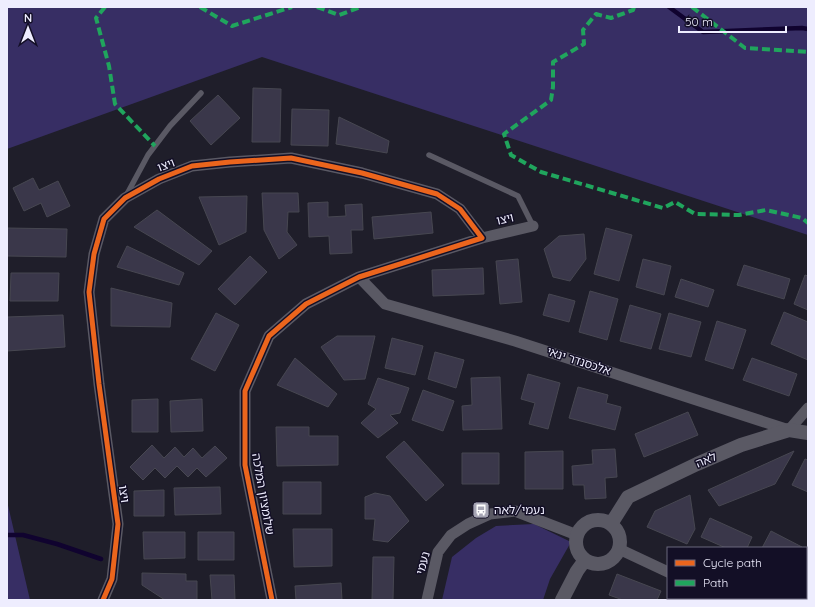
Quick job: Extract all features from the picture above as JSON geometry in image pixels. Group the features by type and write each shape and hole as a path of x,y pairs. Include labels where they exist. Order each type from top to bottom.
{"street":[{"name":"ויצו","path":"104,600 112,579 118,524 99,384 89,292 94,254 104,219 126,198 159,178 192,166 291,158 362,173 438,194 460,209 482,238"},
{"name":"ויצו","path":"359,277 482,238 533,226"},
{"name":"אלכסנדר ינאי","path":"359,277 385,304 515,341 789,430 808,433"},
{"name":"שלומציון המלכה","path":"272,600 245,466 245,391 269,336 306,304 359,277"},
{"path":"789,430 808,408"},
{"name":"לאה","path":"611,524 628,497 712,458 741,446 789,430"},
{"name":"נעמי","path":"427,600 438,552 451,535 468,524 490,514 515,511 577,535"},
{"path":"598,520 611,524 619,535 619,549 616,555 605,563 591,563 585,560 580,555 576,541 577,535 581,529 586,524 598,520"},
{"path":"619,549 667,572"},
{"path":"562,600 577,571 585,560"}],"lane":[{"path":"126,198 148,155 170,126 201,93"},
{"path":"429,155 518,196 533,226"}],"shaded area":[{"path":"7,7 808,7 808,235 262,57 7,149"},
{"path":"7,501 30,600 7,600"},
{"path":"534,524 571,542 550,579 543,600 442,600 452,557 476,538 496,526"}],"building":[{"path":"253,88 281,89 280,142 252,142"},
{"path":"218,95 240,118 211,145 190,121"},
{"path":"292,109 329,110 328,146 291,145"},
{"path":"339,117 389,141 387,153 336,144"},
{"path":"33,178 39,190 58,181 70,206 47,217 41,203 24,211 13,188"},
{"path":"262,193 298,193 299,212 288,212 287,232 297,245 279,259 264,230"},
{"path":"247,196 246,232 219,245 199,197"},
{"path":"328,202 328,217 346,216 345,205 362,204 363,230 351,230 352,253 330,254 329,236 309,237 308,203"},
{"path":"157,210 212,251 199,265 134,227"},
{"path":"431,212 433,233 374,239 372,217"},
{"path":"7,228 67,229 66,257 7,256"},
{"path":"606,228 632,235 619,281 594,274"},
{"path":"584,234 586,259 570,281 553,277 544,249 559,236"},
{"path":"127,246 184,273 179,285 117,267"},
{"path":"250,256 267,272 235,305 218,289"},
{"path":"518,259 522,302 500,304 496,261"},
{"path":"643,259 671,266 664,295 636,287"},
{"path":"744,265 790,279 784,299 737,285"},
{"path":"483,268 484,294 433,296 432,270"},
{"path":"11,273 59,273 58,301 10,301"},
{"path":"805,275 808,276 808,310 794,304"},
{"path":"681,279 714,290 708,307 675,297"},
{"path":"111,288 172,303 170,327 111,326"},
{"path":"590,291 618,299 607,340 579,332"},
{"path":"549,294 575,301 569,322 543,315"},
{"path":"630,305 661,314 651,349 620,341"},
{"path":"784,312 808,322 808,360 771,344"},
{"path":"216,313 239,325 215,371 191,359"},
{"path":"669,313 701,322 691,357 659,349"},
{"path":"63,315 65,347 7,351 7,317"},
{"path":"717,321 746,330 733,369 705,360"},
{"path":"337,336 375,336 365,379 344,380 321,347"},
{"path":"392,338 423,346 415,375 385,368"},
{"path":"435,352 464,360 456,388 428,379"},
{"path":"295,358 337,394 328,407 277,385"},
{"path":"752,358 797,374 789,396 743,380"},
{"path":"528,374 560,383 548,429 529,424 535,403 521,399"},
{"path":"500,377 502,429 463,430 462,406 472,405 471,378"},
{"path":"378,378 409,388 400,413 390,415 398,423 378,438 361,423 376,409 368,404"},
{"path":"578,387 608,395 606,403 621,407 615,430 569,418"},
{"path":"423,390 454,401 443,431 412,420"},
{"path":"158,399 158,432 132,432 132,400"},
{"path":"202,399 203,431 171,432 170,401"},
{"path":"688,412 698,435 644,457 635,434"},
{"path":"276,427 309,427 309,436 338,436 338,465 277,466"},
{"path":"404,441 444,485 426,501 386,457"},
{"path":"152,445 164,458 175,447 184,457 193,448 202,458 215,446 227,458 206,477 197,468 188,477 177,466 165,478 155,468 143,480 130,467"},
{"path":"615,449 617,477 605,478 606,498 585,499 584,485 573,485 572,466 593,464 592,450"},
{"path":"563,451 563,489 525,489 525,452"},
{"path":"794,451 775,484 719,506 708,490"},
{"path":"462,453 499,453 499,484 462,484"},
{"path":"805,459 808,460 808,492 792,485"},
{"path":"283,482 321,482 321,514 283,514"},
{"path":"220,487 221,514 175,515 174,488"},
{"path":"164,490 164,516 134,516 134,491"},
{"path":"375,493 390,496 409,521 388,542 373,540 375,519 365,519 365,497"},
{"path":"690,495 695,529 687,544 647,527 655,511"},
{"path":"710,518 752,537 747,547 724,547 701,537"},
{"path":"293,529 332,529 332,566 294,567"},
{"path":"771,531 802,547 763,547"},
{"path":"143,532 185,532 185,558 144,559"},
{"path":"198,532 234,532 234,560 198,560"},
{"path":"373,557 394,557 393,600 372,600"},
{"path":"808,564 808,586 807,586"},
{"path":"142,573 186,574 186,581 197,581 197,600 165,600 142,585"},
{"path":"617,574 661,591 657,600 623,600 609,595"},
{"path":"210,575 234,575 235,600 212,600"},
{"path":"341,583 342,600 296,600 295,586"}],"waterway":[{"path":"669,7 703,32 808,29"},
{"path":"7,535 23,535 57,544 101,559"}],"marked path":[{"path":"105,7 96,18 109,66 115,104 155,146"},
{"path":"200,7 232,26 292,7"},
{"path":"317,7 339,15 361,7"},
{"path":"634,7 633,10 611,18 596,14 583,30 584,44 553,62 553,87 551,100 504,134 511,155 541,172 663,208 675,202 695,214 739,215 766,210 802,218 808,223"},
{"path":"692,7 745,48 808,52"}],"cycle path":[{"path":"103,600 112,579 118,524 99,384 89,292 94,254 104,219 125,198 159,179 192,166 291,158 362,173 437,194 460,209 482,238 359,277 306,304 269,336 245,391 245,465 272,600"}],"place":[{"name":"נעמי/לאה","path":"481,510"}]}
